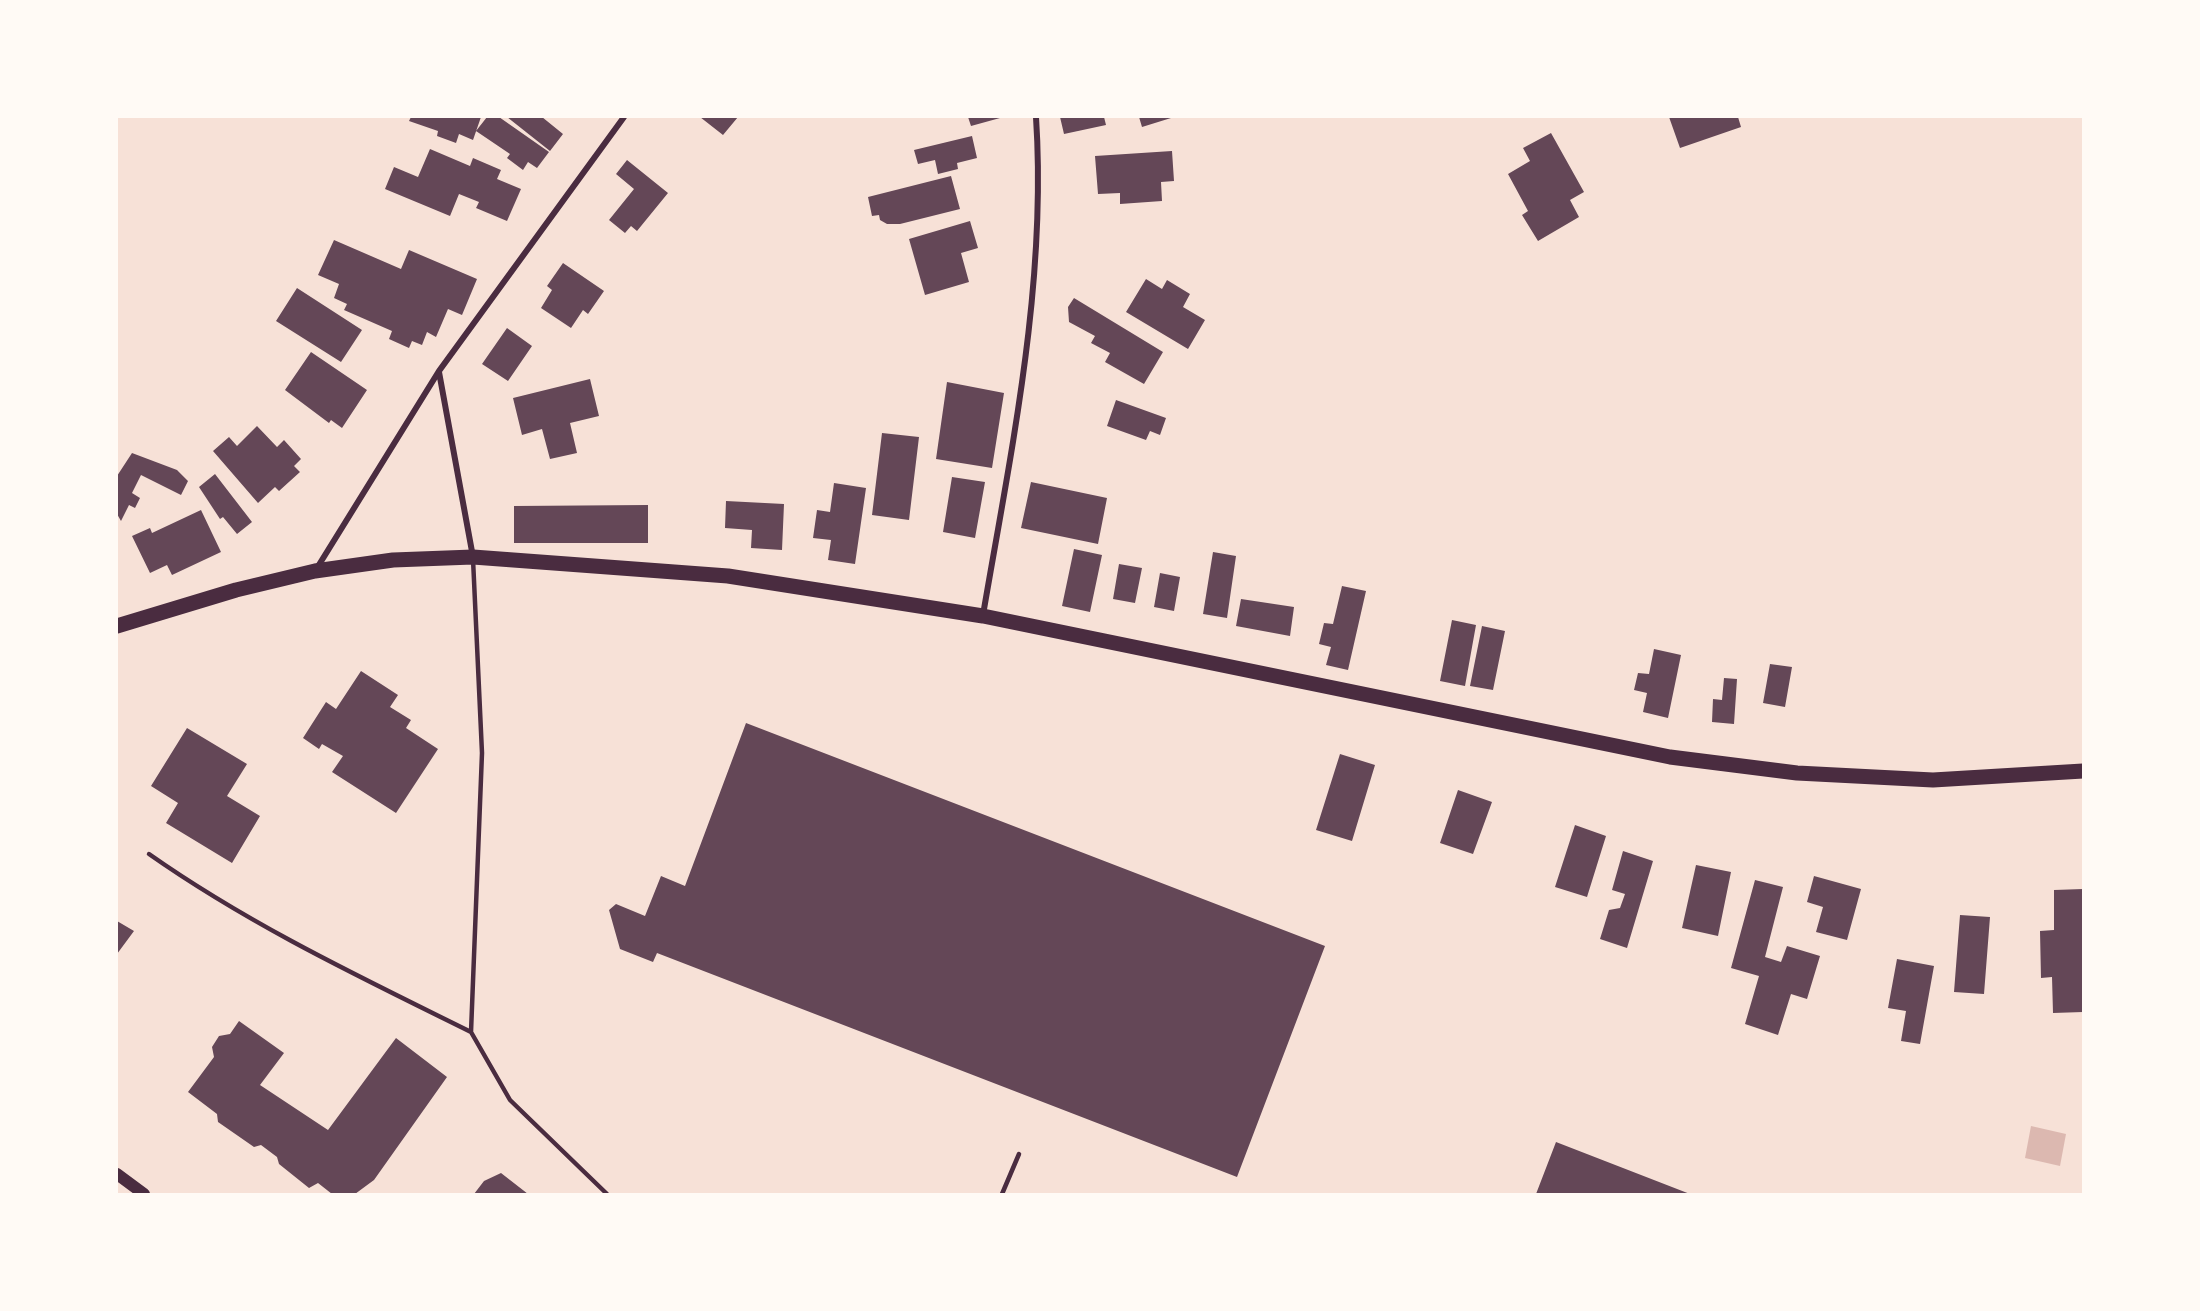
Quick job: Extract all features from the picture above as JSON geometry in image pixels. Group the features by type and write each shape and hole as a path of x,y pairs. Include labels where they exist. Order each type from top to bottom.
{"main road":[{"path":"120,628 236,590 315,572 393,560 473,557 728,576 983,616 1670,757 1797,773 1933,780 2083,771"},
{"path":"117,1174 144,1194"}],"street":[{"path":"315,572 439,371 624,117"},
{"path":"983,616 1023,382 1040,174 1036,117"},
{"path":"439,371 473,557"}],"lane":[{"path":"473,557 482,753 471,1032 510,1100 607,1194"},
{"path":"149,854 202,891 322,957 471,1032"},
{"path":"1002,1194 1019,1154"}],"shaded area":[{"path":"2031,1126 2066,1134 2060,1166 2025,1158"}],"building":[{"path":"411,117 481,117 473,140 459,134 456,143 437,136 438,131 409,121"},
{"path":"487,117 499,117 549,152 537,168 528,162 523,170 507,158 510,154 476,131"},
{"path":"507,117 542,117 563,134 550,151"},
{"path":"700,117 738,117 723,135"},
{"path":"968,117 1000,117 1000,118 971,126"},
{"path":"1060,117 1104,117 1106,125 1064,134"},
{"path":"1139,117 1171,117 1171,118 1142,127"},
{"path":"1669,117 1738,117 1741,127 1680,148"},
{"path":"1551,133 1584,192 1570,200 1579,217 1538,241 1522,215 1528,211 1508,174 1530,161 1523,148"},
{"path":"972,136 977,158 957,163 958,169 938,174 935,160 918,164 914,150"},
{"path":"430,149 470,166 473,158 501,170 497,179 521,189 507,221 476,208 479,202 459,194 450,216 385,189 394,167 418,177"},
{"path":"1172,151 1174,181 1161,182 1162,201 1120,204 1120,193 1098,194 1095,156"},
{"path":"627,160 668,193 637,231 631,226 625,233 609,220 634,189 616,174"},
{"path":"951,176 960,209 900,224 887,224 880,220 879,215 872,216 868,197"},
{"path":"970,221 978,248 961,253 969,282 925,295 909,239"},
{"path":"334,240 401,269 409,250 477,279 462,315 448,309 436,337 427,332 422,345 412,341 409,348 389,339 392,331 344,310 347,304 334,298 339,284 318,275"},
{"path":"563,263 604,291 588,314 583,310 571,328 541,308 552,290 547,286"},
{"path":"1146,279 1162,289 1167,280 1190,294 1183,307 1205,320 1188,349 1126,312"},
{"path":"297,288 362,330 341,362 276,321"},
{"path":"1074,298 1163,352 1144,384 1105,362 1110,353 1091,343 1095,336 1069,322 1068,307"},
{"path":"507,328 532,346 508,381 482,364"},
{"path":"311,352 367,390 342,428 331,420 329,423 285,390"},
{"path":"590,379 599,416 570,423 577,453 550,459 542,429 522,435 513,398"},
{"path":"947,382 1004,393 992,468 936,459"},
{"path":"1116,400 1166,418 1160,435 1150,431 1146,440 1107,426"},
{"path":"257,426 277,447 284,440 301,459 294,466 300,472 279,491 275,487 258,503 213,451 229,437 237,446"},
{"path":"882,433 919,437 909,520 872,515"},
{"path":"132,453 177,470 188,481 181,495 141,475 132,493 140,498 135,508 129,505 121,521 117,514 117,476"},
{"path":"215,474 252,522 237,534 223,517 220,519 199,487"},
{"path":"952,477 985,482 975,538 943,532"},
{"path":"1031,482 1107,498 1098,544 1021,528"},
{"path":"834,483 866,488 855,564 828,560 831,540 813,538 817,510 830,512"},
{"path":"726,501 784,504 782,550 751,548 752,530 725,528"},
{"path":"648,505 648,543 514,543 514,506"},
{"path":"201,510 221,552 172,575 167,565 150,573 132,536 150,528 152,533"},
{"path":"1074,549 1102,555 1090,612 1062,606"},
{"path":"1213,552 1236,556 1227,618 1203,614"},
{"path":"1119,564 1142,568 1135,603 1113,599"},
{"path":"1160,573 1180,577 1174,611 1154,607"},
{"path":"1342,586 1366,591 1348,670 1326,665 1331,647 1319,644 1324,623 1333,624"},
{"path":"1241,599 1294,607 1290,636 1236,626"},
{"path":"1452,620 1476,625 1465,686 1440,681"},
{"path":"1482,626 1505,631 1493,690 1470,686"},
{"path":"1654,649 1681,655 1668,718 1643,712 1647,693 1634,690 1638,673 1649,674"},
{"path":"1770,664 1792,667 1785,707 1763,703"},
{"path":"361,671 398,695 390,707 411,720 406,728 438,749 396,813 332,772 343,756 322,744 319,749 303,738 326,702 336,709"},
{"path":"1724,678 1737,679 1734,724 1712,722 1713,699 1722,700"},
{"path":"746,723 1325,946 1237,1177 657,953 653,962 620,949 609,910 616,904 645,916 661,876 685,886"},
{"path":"187,728 247,764 227,796 260,816 232,863 166,823 178,803 151,786"},
{"path":"1340,754 1375,765 1352,841 1316,830"},
{"path":"1458,790 1492,802 1473,854 1440,843"},
{"path":"1575,825 1606,836 1587,897 1555,887"},
{"path":"1623,851 1653,861 1627,948 1600,939 1609,910 1620,908 1625,894 1612,890"},
{"path":"1696,865 1731,872 1718,936 1682,928"},
{"path":"1814,876 1861,889 1847,940 1816,932 1823,907 1807,902"},
{"path":"1755,880 1783,887 1765,957 1781,962 1787,946 1820,956 1807,999 1791,994 1778,1035 1745,1024 1759,976 1731,968"},
{"path":"2083,889 2083,1012 2053,1013 2052,977 2041,978 2040,931 2054,930 2054,890"},
{"path":"1960,915 1990,917 1984,994 1954,992"},
{"path":"117,921 134,931 117,954"},
{"path":"1897,959 1934,966 1920,1044 1901,1041 1906,1011 1888,1008"},
{"path":"239,1021 284,1053 260,1085 328,1130 396,1038 447,1077 374,1180 355,1194 332,1194 318,1183 309,1188 279,1164 277,1157 261,1145 254,1147 218,1122 217,1114 188,1092 214,1057 212,1047 219,1036 230,1034"},
{"path":"1556,1142 1690,1194 1536,1194"},
{"path":"501,1173 528,1194 474,1194 484,1181"}]}
